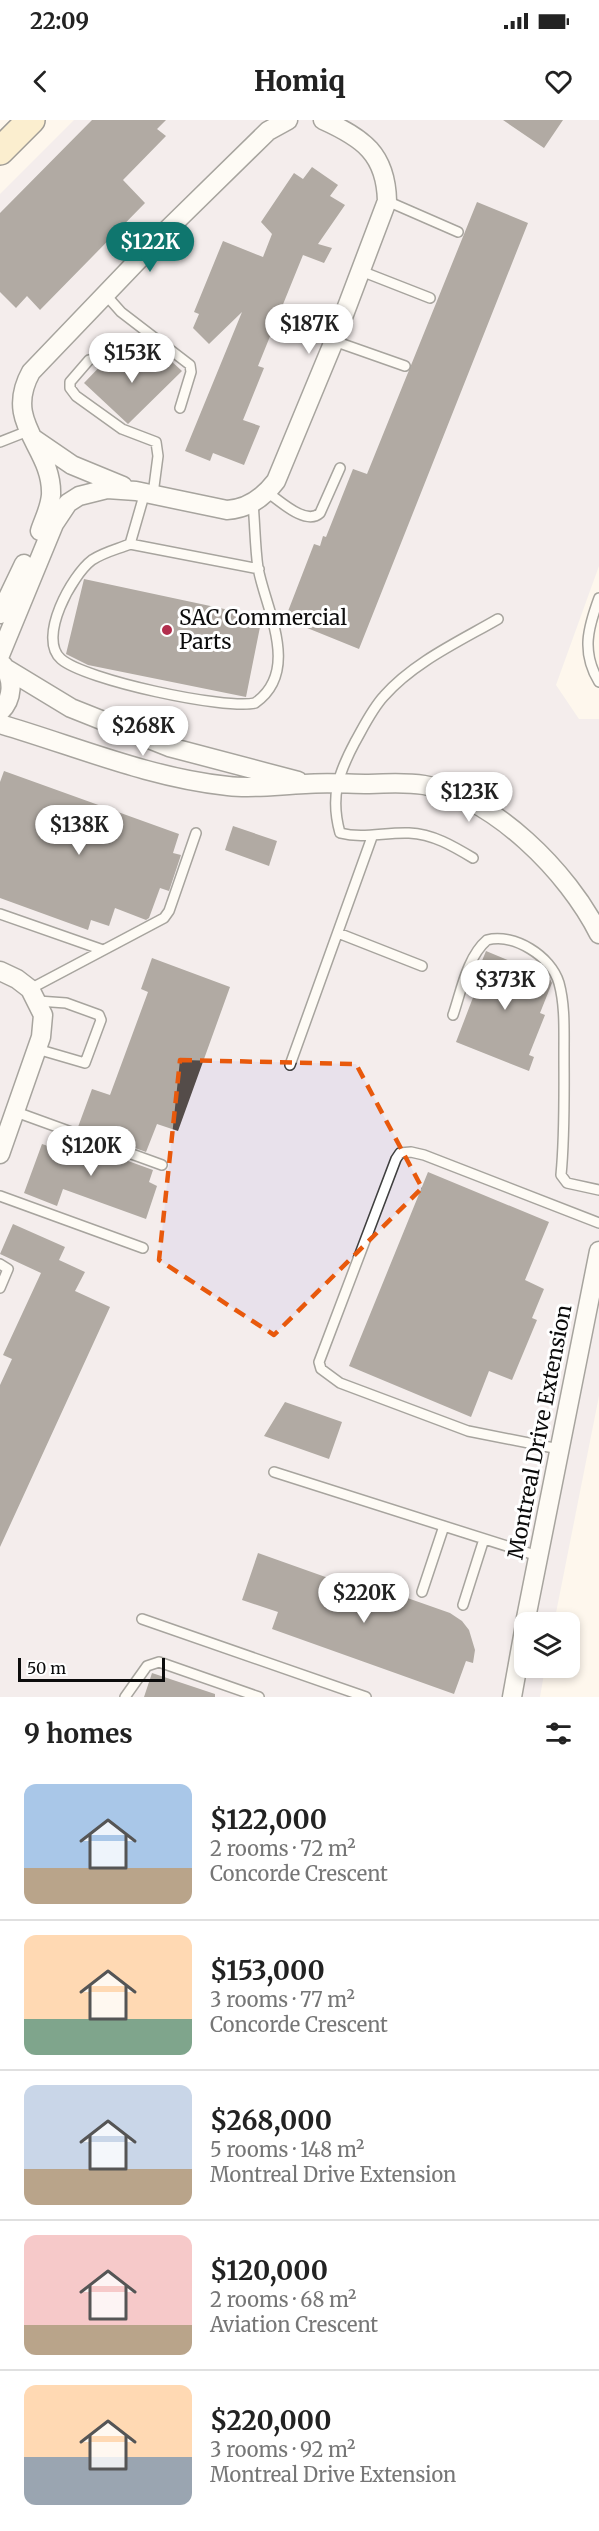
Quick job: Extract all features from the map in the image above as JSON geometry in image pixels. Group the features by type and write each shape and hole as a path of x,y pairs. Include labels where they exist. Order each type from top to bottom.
{"main road":[{"path":"0,151 31,120"}],"street":[{"path":"0,614 49,508 50,482 21,406 25,383 42,358 268,131 288,120"},
{"path":"30,434 72,465 145,492 227,510 237,509 260,498 279,475 334,341 387,201 385,178 376,155 322,120"},
{"path":"0,712 9,698 11,688 2,662 54,524 68,503 92,491 145,492"},
{"path":"2,662 71,708 158,743 204,758 306,784"},
{"path":"0,724 146,769 193,781 252,787 306,784 424,785 465,800 490,814 530,844 552,865 574,894 599,934"},
{"path":"0,971 17,979 34,995 43,1015 41,1037 1,1151"},
{"name":"Montreal Drive Extension","path":"527,1612 599,1251"},
{"name":"Montreal Drive Extension","path":"512,1697 515,1678"}],"lane":[{"path":"387,201 458,232"},
{"path":"361,271 430,298"},
{"path":"105,294 121,312 190,365 191,372 180,408"},
{"path":"334,341 405,366"},
{"path":"89,360 70,382 70,388 76,396 122,429 156,442 158,456 130,544"},
{"path":"0,442 30,434"},
{"path":"259,569 130,544 92,560 77,575 55,622 54,648 62,660 72,666 169,694 245,705 255,703 269,689 279,653 259,569 260,498 314,518 320,513 340,468"},
{"path":"599,598 588,631 587,643 592,671 599,682"},
{"path":"473,858 453,846 426,835 399,833 372,837 340,833 335,785 343,764 374,709 385,695 407,675 498,619"},
{"path":"34,995 104,950 164,918 169,911 196,833"},
{"path":"290,1065 372,837"},
{"path":"0,914 104,950"},
{"path":"338,933 422,966"},
{"path":"453,1016 474,957 479,947 487,940 504,938 519,943 539,956 552,969 559,982 564,1030 561,1175 567,1183 599,1190"},
{"path":"34,995 99,1015 101,1020 85,1063 37,1049"},
{"path":"16,1112 162,1165"},
{"path":"559,1449 468,1431 340,1383 321,1369 319,1362 400,1153 411,1152 424,1155 599,1223"},
{"path":"0,1196 143,1248"},
{"path":"0,1264 8,1269 0,1288"},
{"path":"274,1472 538,1556"},
{"path":"422,1592 444,1526"},
{"path":"464,1605 484,1539"},
{"path":"142,1619 366,1697"},
{"path":"125,1697 147,1666 159,1662 259,1697"}],"highlighted area":[{"path":"180,1060 356,1064 422,1188 274,1335 159,1260"}],"shaded area":[{"path":"74,120 599,120 599,566 556,685 579,719 599,719 599,1396 556,1612 514,1612 514,1678 543,1678 540,1697 0,1697 0,194"}],"building":[{"path":"92,120 166,120 157,129 166,136 123,180 145,203 40,310 27,296 16,308 0,292 0,213"},
{"path":"503,120 563,120 544,148"},
{"path":"312,167 338,185 330,196 345,205 318,244 332,248 324,263 303,255 258,366 264,368 243,420 260,426 244,465 213,453 210,461 185,451 242,312 209,344 193,328 199,314 194,312 223,241 263,257 272,234 261,222 294,173 303,179"},
{"path":"477,202 528,223 359,649 285,619 314,544 320,546 323,536 326,537 353,469 367,474"},
{"path":"158,349 182,371 128,424 84,383 109,357 130,377"},
{"path":"84,579 262,617 246,697 88,665 66,654"},
{"path":"4,771 179,834 173,853 181,855 169,891 160,888 149,918 146,920 115,908 109,926 91,920 88,930 0,898 0,782"},
{"path":"233,826 277,841 269,866 225,850"},
{"path":"486,951 549,977 552,983 540,1013 545,1015 529,1055 534,1057 529,1071 456,1042 477,987 472,985"},
{"path":"152,958 230,987 178,1131 157,1124 146,1152 78,1127 92,1089 110,1095 148,992 141,989"},
{"path":"56,1135 153,1170 149,1182 157,1186 146,1219 63,1189 57,1206 24,1193 42,1144 51,1147"},
{"path":"428,1172 549,1222 525,1280 544,1289 532,1318 537,1320 512,1380 489,1371 471,1417 349,1366"},
{"path":"13,1224 65,1247 59,1260 85,1272 75,1291 110,1307 0,1547 0,1385 12,1359 3,1355 41,1273 0,1254"},
{"path":"285,1402 342,1422 329,1459 264,1436"},
{"path":"258,1553 393,1601 396,1594 450,1613 462,1621 469,1630 475,1650 473,1663 466,1661 454,1694 272,1629 278,1612 242,1600"},
{"path":"152,1673 215,1694 215,1697 144,1697"}],"place":[{"name":"SAC Commercial Parts","path":"167,630"}]}
